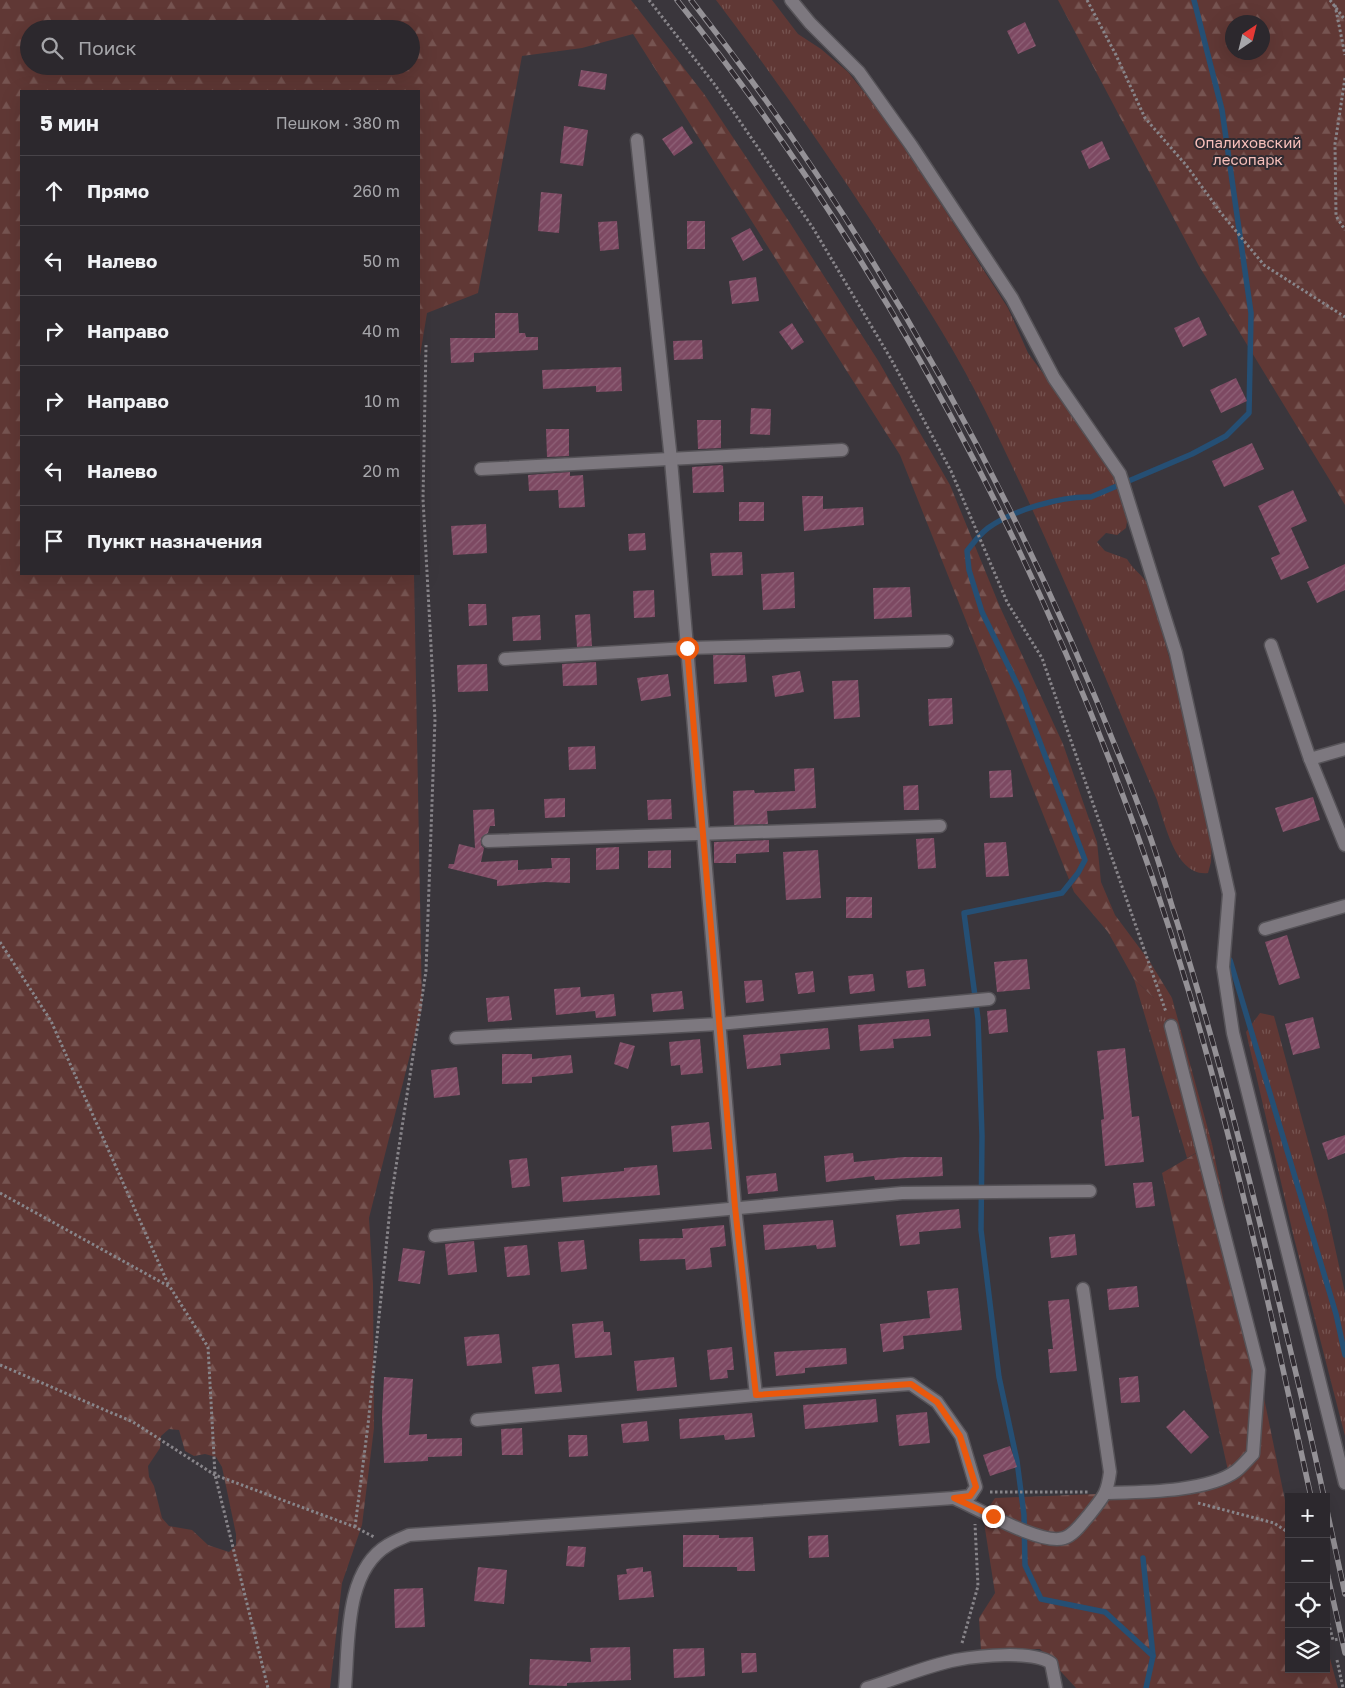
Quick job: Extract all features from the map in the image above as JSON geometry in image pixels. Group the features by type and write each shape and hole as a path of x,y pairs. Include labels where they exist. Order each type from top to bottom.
{"street":[{"path":"791,0 810,23 859,72 911,145 1012,298 1054,378 1120,474 1176,653 1208,794 1229,894 1223,967 1232,1033 1261,1139 1345,1483"},
{"path":"637,140 671,460 705,834 735,1207 756,1395"},
{"path":"481,469 842,450"},
{"path":"506,659 687,648 947,641"},
{"path":"1271,645 1310,759 1345,845"},
{"path":"1310,759 1345,749"},
{"path":"488,841 940,826"},
{"path":"1265,929 1345,906"},
{"path":"456,1038 719,1024 989,999"},
{"path":"1107,1493 1143,1492 1202,1485 1236,1471 1253,1454 1259,1370 1171,1026"},
{"path":"435,1236 902,1193 1090,1191"},
{"path":"345,1688 353,1597 361,1574 377,1553 387,1545 409,1535 975,1498 1020,1529 1052,1540 1063,1539 1072,1534 1107,1493 1110,1472 1083,1289"},
{"path":"477,1420 756,1395 911,1384 937,1402 960,1436 976,1487 975,1498"},
{"path":"867,1688 956,1660 1027,1654 1043,1657 1051,1663 1056,1688"}],"path":[{"path":"649,0 715,85 813,228 892,359 951,471 1007,602 1042,658 1171,1026"},
{"path":"1087,0 1146,118 1186,165 1221,213 1264,265 1345,317"},
{"path":"1330,0 1345,20"},
{"path":"1335,5 1345,55"},
{"path":"1345,78 1335,144 1336,216 1345,230"},
{"path":"355,1527 368,1425 390,1199 426,971 435,719 423,499 426,345"},
{"path":"0,942 51,1021 170,1287 208,1347 215,1474 268,1688"},
{"path":"0,1193 170,1287"},
{"path":"0,1365 133,1422 215,1474 355,1527 387,1545"},
{"path":"956,1660 970,1620 978,1586 975,1498 1107,1493"},
{"path":"1192,1502 1274,1524 1285,1531"},
{"path":"1330,1628 1333,1640 1345,1638"},
{"path":"1337,1660 1343,1688"}],"green space":[{"path":"0,0 631,0 704,94 790,223 879,362 950,485 1000,607 1063,744 1097,842 1101,882 1115,915 1150,962 1172,998 1154,998 1134,979 1108,932 1074,892 900,455 633,34 582,48 522,56 478,293 427,313 420,356 420,90 20,90 20,575 414,575 422,1007 369,1218 373,1284 374,1428 362,1525 342,1583 330,1688 0,1688","holes":["169,1429 179,1430 185,1451 194,1456 205,1454 216,1457 222,1467 236,1534 236,1545 229,1552 208,1545 192,1530 169,1526 162,1518 154,1486 149,1477 148,1466 160,1448 161,1436"]},
{"path":"716,0 772,0 798,34 821,49 848,72 880,112 914,162 1008,308 1028,353 1095,444 1114,477 1127,521 1126,528 1117,535 1106,533 1097,542 1105,551 1127,559 1149,586 1179,692 1212,839 1211,862 1208,873 1197,872 1188,867 1180,858 1168,835 1157,800 1053,556 986,412 961,365 892,252 779,85"},
{"name":"Опалиховский лесопарк","path":"1058,0 1345,0 1345,505 1199,266"},
{"path":"1134,979 1154,998 1172,998 1212,1144 1187,1158"},
{"path":"1260,1013 1274,1016 1327,1211 1345,1293 1345,1436 1294,1238 1246,1032"},
{"path":"1212,1144 1285,1500 1285,1673 1330,1673 1330,1659 1338,1688 1076,1688 1040,1649 981,1650 979,1618 995,1593 983,1516 995,1498 1121,1493 1229,1475 1162,1173"}],"building":[{"path":"1025,22 1036,46 1018,54 1007,31"},
{"path":"581,70 607,74 605,90 578,86"},
{"path":"564,126 588,130 583,166 560,163"},
{"path":"682,126 693,143 674,156 662,139"},
{"path":"1102,141 1110,159 1089,169 1081,151"},
{"path":"541,192 562,194 559,233 538,231"},
{"path":"617,221 619,249 600,251 598,222"},
{"path":"687,221 705,221 705,249 687,249"},
{"path":"750,228 763,250 743,261 731,238"},
{"path":"756,277 759,301 732,304 729,281"},
{"path":"495,313 518,313 519,333 525,333 526,337 538,337 538,350 474,353 474,362 451,363 450,338 495,338"},
{"path":"1199,317 1207,335 1183,347 1174,328"},
{"path":"792,323 804,342 792,350 779,332"},
{"path":"702,340 703,359 674,360 673,341"},
{"path":"621,367 622,391 596,392 596,386 543,389 542,370"},
{"path":"1236,378 1247,401 1221,413 1210,390"},
{"path":"751,408 771,409 770,435 750,434"},
{"path":"697,420 721,420 721,448 698,449"},
{"path":"546,429 569,429 569,456 547,457"},
{"path":"1252,443 1264,469 1224,487 1212,461"},
{"path":"723,466 724,492 693,493 692,467"},
{"path":"570,472 570,476 583,475 585,507 559,508 558,490 529,491 528,475"},
{"path":"1293,490 1307,521 1291,528 1309,568 1281,580 1271,558 1280,554 1258,506"},
{"path":"802,496 823,496 823,509 863,507 864,525 804,531"},
{"path":"739,502 764,502 764,521 739,521"},
{"path":"486,524 487,553 453,555 451,526"},
{"path":"645,533 646,550 629,551 628,534"},
{"path":"742,552 743,575 712,576 710,553"},
{"path":"1345,564 1345,590 1317,603 1307,582"},
{"path":"794,572 795,608 763,610 761,574"},
{"path":"910,587 912,617 874,619 873,588"},
{"path":"654,590 655,617 634,618 633,591"},
{"path":"468,604 486,604 487,625 469,626"},
{"path":"590,614 592,646 577,647 575,615"},
{"path":"540,615 541,640 513,641 512,617"},
{"path":"713,655 745,655 747,682 714,684"},
{"path":"596,662 597,685 563,686 562,664"},
{"path":"487,664 488,691 458,692 457,665"},
{"path":"800,671 804,692 775,697 772,676"},
{"path":"668,674 671,696 641,701 637,678"},
{"path":"858,680 860,717 834,719 832,681"},
{"path":"952,698 953,724 929,726 928,699"},
{"path":"595,746 596,769 569,770 568,747"},
{"path":"814,768 816,808 767,811 768,824 734,825 733,791 754,790 755,793 795,791 794,769"},
{"path":"1011,770 1013,797 990,798 989,771"},
{"path":"918,785 919,810 904,810 903,786"},
{"path":"1313,797 1320,820 1283,832 1275,808"},
{"path":"565,798 565,817 545,818 544,799"},
{"path":"671,799 672,819 648,820 647,800"},
{"path":"494,809 495,826 490,826 488,833 481,838 481,845 484,848 481,862 518,860 518,870 552,868 551,858 570,858 570,883 545,882 497,886 497,880 448,868 449,864 454,864 459,844 475,848 473,810"},
{"path":"934,838 936,868 918,869 916,839"},
{"path":"769,840 769,852 736,854 736,863 714,863 714,842"},
{"path":"1006,842 1009,876 986,877 984,843"},
{"path":"619,847 619,869 596,870 596,848"},
{"path":"671,850 671,868 648,868 648,851"},
{"path":"818,850 821,898 786,900 783,852"},
{"path":"846,897 872,897 872,918 846,918"},
{"path":"1287,935 1300,978 1279,985 1265,942"},
{"path":"1027,959 1030,989 997,992 994,962"},
{"path":"924,969 926,986 908,988 906,971"},
{"path":"813,971 815,992 798,994 795,973"},
{"path":"873,974 875,991 850,994 848,976"},
{"path":"762,980 764,1001 746,1003 744,981"},
{"path":"580,987 581,997 614,994 616,1016 596,1018 595,1011 556,1015 554,989"},
{"path":"682,991 684,1009 653,1012 651,994"},
{"path":"509,996 512,1020 488,1022 486,998"},
{"path":"1006,1009 1008,1032 989,1034 987,1011"},
{"path":"1313,1017 1320,1048 1293,1055 1285,1024"},
{"path":"929,1019 931,1036 893,1039 894,1048 860,1051 858,1025"},
{"path":"828,1028 830,1049 780,1054 781,1065 747,1069 743,1035"},
{"path":"700,1039 703,1073 681,1075 680,1065 671,1066 669,1042"},
{"path":"620,1042 635,1046 628,1069 614,1064"},
{"path":"1125,1048 1132,1117 1139,1116 1144,1162 1105,1166 1101,1120 1104,1119 1097,1051"},
{"path":"502,1054 532,1054 532,1059 571,1055 573,1073 532,1077 532,1083 502,1084"},
{"path":"457,1067 460,1095 434,1098 431,1070"},
{"path":"709,1122 712,1149 673,1152 671,1126"},
{"path":"1345,1135 1345,1153 1328,1160 1322,1143"},
{"path":"853,1153 854,1162 904,1157 942,1157 943,1176 875,1180 874,1176 826,1182 824,1156"},
{"path":"527,1158 530,1186 512,1188 509,1160"},
{"path":"657,1165 660,1195 563,1202 561,1177 624,1171 624,1168"},
{"path":"776,1173 778,1191 748,1194 746,1176"},
{"path":"1152,1182 1155,1206 1136,1208 1133,1183"},
{"path":"959,1209 961,1228 919,1232 920,1244 900,1246 896,1215"},
{"path":"833,1220 836,1247 817,1249 816,1245 765,1250 763,1225"},
{"path":"724,1225 726,1246 710,1248 712,1267 686,1270 685,1259 640,1261 639,1239 683,1238 682,1229"},
{"path":"1075,1234 1077,1255 1051,1258 1049,1237"},
{"path":"584,1240 587,1269 561,1272 558,1242"},
{"path":"474,1241 477,1272 448,1275 445,1244"},
{"path":"527,1245 530,1275 507,1277 504,1247"},
{"path":"403,1248 425,1251 420,1284 398,1281"},
{"path":"1137,1286 1139,1307 1109,1310 1107,1289"},
{"path":"958,1288 962,1330 903,1336 904,1349 883,1352 880,1324 930,1318 927,1291"},
{"path":"1069,1299 1077,1371 1050,1373 1048,1349 1053,1349 1048,1301"},
{"path":"603,1321 604,1332 610,1332 612,1355 575,1358 572,1324"},
{"path":"499,1334 502,1363 467,1366 464,1337"},
{"path":"732,1347 734,1370 727,1370 728,1378 710,1380 707,1350"},
{"path":"846,1348 847,1364 805,1368 805,1373 776,1376 774,1352"},
{"path":"674,1357 677,1387 637,1391 634,1361"},
{"path":"559,1364 562,1392 535,1394 532,1367"},
{"path":"1138,1376 1140,1402 1121,1403 1119,1378"},
{"path":"384,1377 413,1379 409,1435 427,1434 427,1439 462,1438 462,1456 428,1457 428,1461 384,1463 382,1417"},
{"path":"876,1399 878,1422 805,1429 803,1405"},
{"path":"1184,1410 1209,1437 1191,1454 1166,1427"},
{"path":"927,1412 930,1443 899,1446 896,1415"},
{"path":"752,1413 755,1437 725,1440 724,1435 680,1439 679,1419"},
{"path":"647,1421 649,1441 623,1443 621,1424"},
{"path":"522,1428 523,1455 502,1455 501,1429"},
{"path":"568,1435 587,1435 588,1456 569,1457"},
{"path":"1010,1446 1017,1467 990,1476 983,1455"},
{"path":"683,1535 719,1535 719,1538 753,1537 755,1571 737,1571 737,1567 683,1567"},
{"path":"828,1535 829,1557 809,1558 808,1536"},
{"path":"568,1546 586,1547 584,1567 566,1566"},
{"path":"478,1567 507,1570 504,1604 474,1601"},
{"path":"643,1567 643,1572 651,1571 654,1597 619,1600 617,1575 627,1574 626,1569"},
{"path":"423,1588 425,1627 395,1628 394,1589"},
{"path":"630,1647 631,1680 567,1683 567,1686 529,1685 530,1659 591,1662 590,1648"},
{"path":"704,1648 705,1676 674,1678 673,1649"},
{"path":"741,1653 756,1653 757,1672 742,1673"}],"waterway":[{"path":"1153,1656 1105,1612 1041,1599 1025,1565 1024,1515 1017,1461 999,1377 981,1230 982,1136 978,1019 964,913 1062,893 1078,873 1085,860 1020,690 982,612 969,570 967,551 985,530 1010,515 1038,505 1079,497 1091,497 1192,454 1226,436 1249,413 1251,313 1222,110 1194,0"},
{"path":"1230,960 1336,1314 1345,1355"},
{"path":"1143,1558 1153,1656 1146,1688"}],"railway":[{"path":"677,0 761,112 840,228 913,348 980,471 1041,598 1096,727 1146,859 1207,1054 1254,1243 1310,1493"},
{"path":"691,0 762,94 828,191 890,291 949,392 1003,496 1054,602 1101,710 1153,845 1212,1040 1254,1200 1323,1493"},
{"path":"1330,1525 1345,1594"},
{"path":"1329,1583 1345,1653"}],"route":[{"path":"687,648 705,834 735,1207 756,1395 911,1384 937,1402 960,1436 976,1487 970,1496 954,1498 993,1516"}]}
